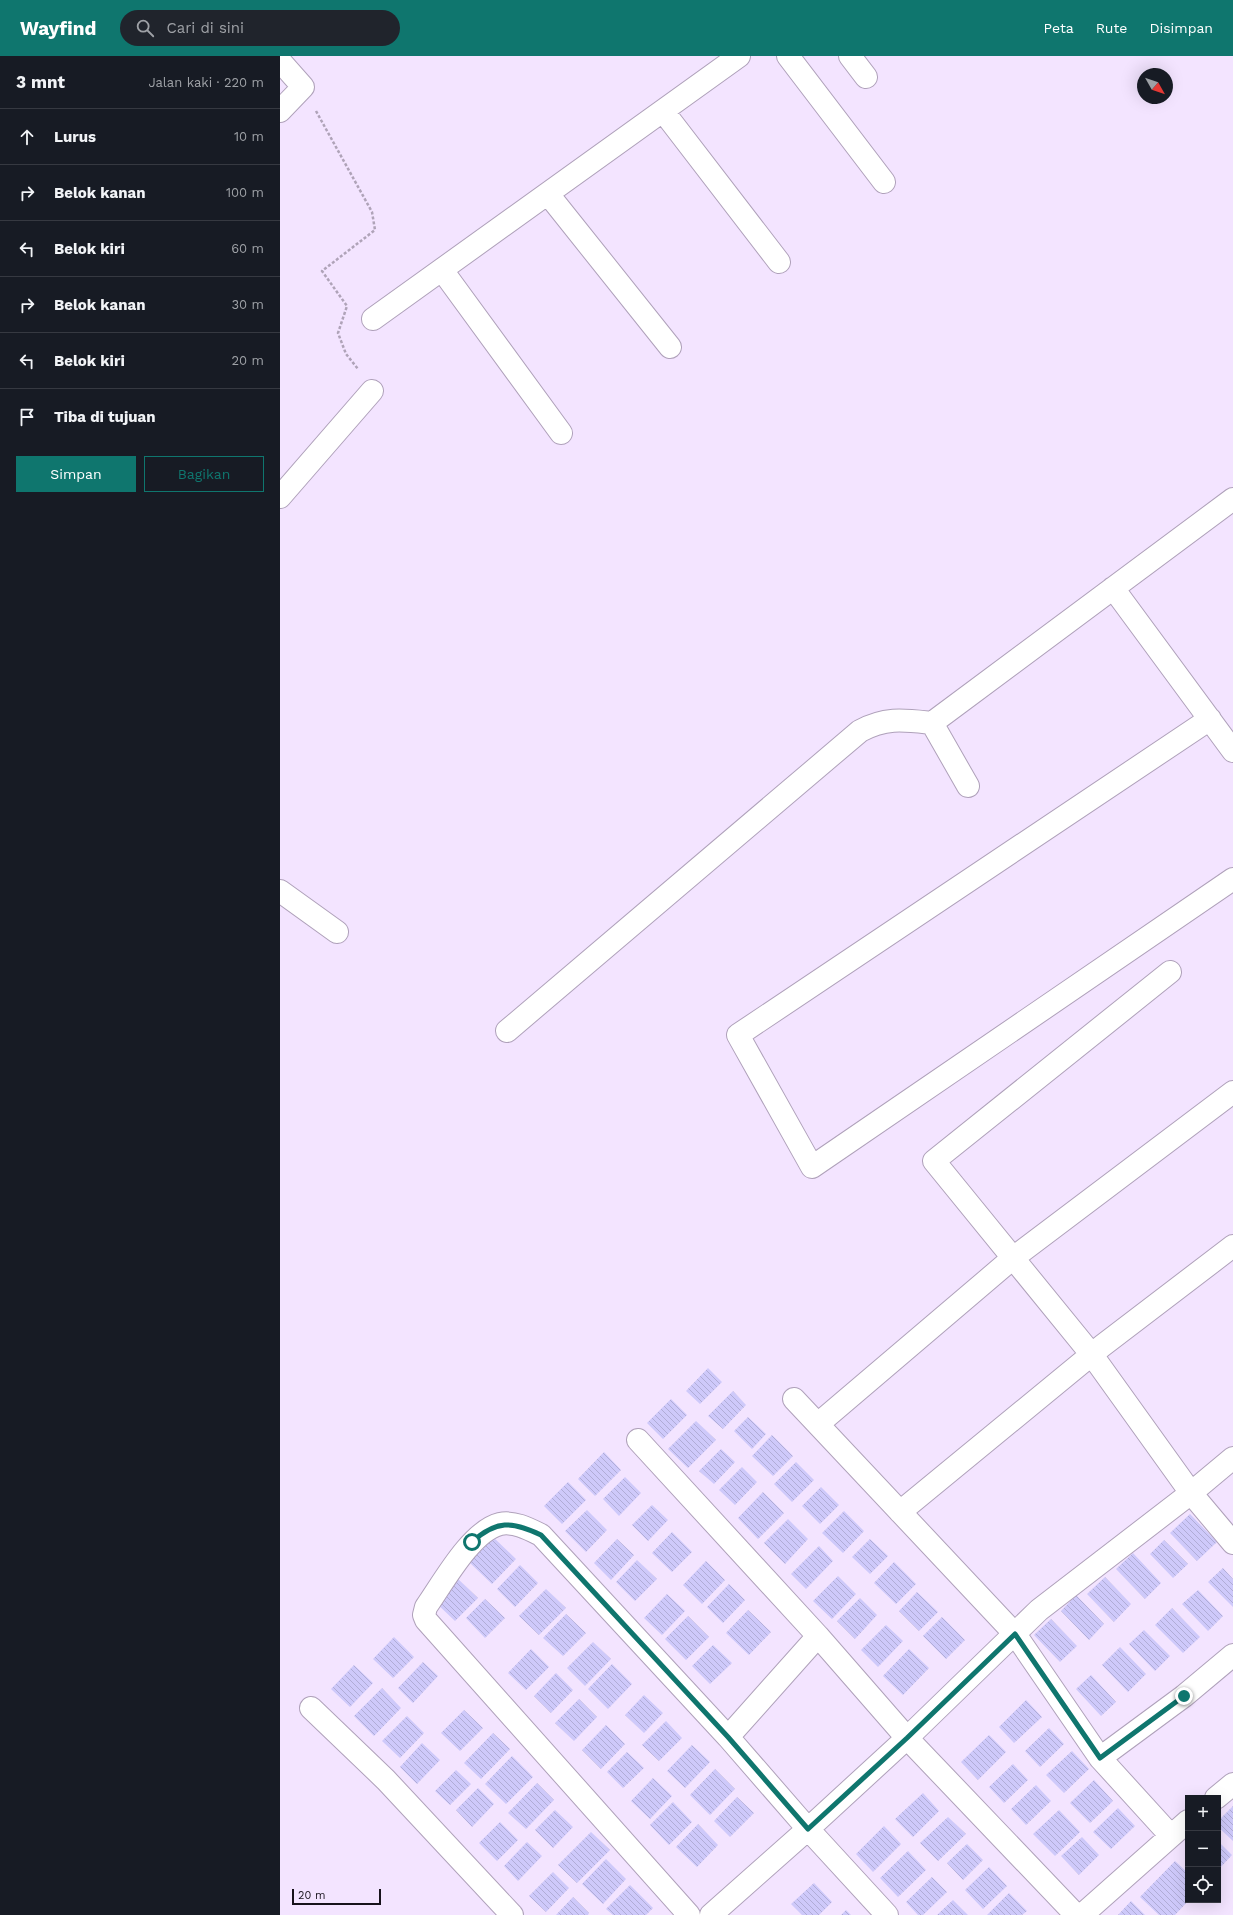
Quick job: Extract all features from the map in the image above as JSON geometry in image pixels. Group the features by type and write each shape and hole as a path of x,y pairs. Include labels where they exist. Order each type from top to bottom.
{"street":[{"path":"373,319 739,56"},
{"path":"788,56 884,182"},
{"path":"850,56 866,77"},
{"path":"280,61 303,87 280,111"},
{"path":"663,111 779,262"},
{"path":"548,194 670,347"},
{"path":"442,270 561,434"},
{"path":"280,496 372,391"},
{"path":"507,1031 860,731 871,725 895,719 932,723 1233,499"},
{"path":"1113,588 1233,751"},
{"path":"1210,719 738,1035 812,1167 1233,879"},
{"path":"932,723 968,786"},
{"path":"280,891 337,932"},
{"path":"1170,972 934,1161 1092,1355 1191,1493 1233,1543"},
{"path":"818,1424 1013,1258 1233,1092"},
{"path":"900,1512 1102,1346 1233,1246"},
{"path":"794,1399 1015,1634 1100,1758 1171,1836"},
{"path":"638,1440 818,1636 907,1738 1076,1915"},
{"path":"711,1915 907,1738 1039,1610 1191,1493 1233,1458"},
{"path":"689,1915 431,1626 424,1615 426,1608 472,1542 483,1532 500,1524 514,1524 527,1528 541,1535 728,1737 808,1829 887,1915"},
{"path":"728,1737 818,1636"},
{"path":"1100,1758 1184,1696 1233,1655"},
{"path":"311,1708 386,1780 512,1915"},
{"path":"1220,1795 1233,1784"},
{"path":"1082,1915 1185,1824"}],"path":[{"path":"303,87 372,212 374,230 322,271 347,306 338,333 346,354 364,375 372,391"}],"building":[{"path":"708,1368 722,1382 700,1404 686,1391"},
{"path":"733,1391 746,1405 723,1429 708,1416"},
{"path":"671,1399 687,1415 663,1439 647,1423"},
{"path":"748,1417 766,1434 752,1449 734,1431"},
{"path":"696,1421 716,1440 688,1468 668,1449"},
{"path":"772,1435 793,1456 773,1476 752,1456"},
{"path":"721,1449 735,1462 714,1484 699,1471"},
{"path":"604,1452 621,1470 595,1496 578,1479"},
{"path":"796,1462 814,1480 792,1502 774,1484"},
{"path":"742,1467 757,1482 735,1505 719,1490"},
{"path":"625,1477 641,1493 619,1516 603,1499"},
{"path":"568,1482 586,1500 562,1524 544,1506"},
{"path":"821,1487 839,1505 820,1524 802,1506"},
{"path":"763,1492 784,1513 758,1539 738,1518"},
{"path":"652,1505 668,1520 648,1541 632,1525"},
{"path":"587,1510 607,1530 586,1552 565,1531"},
{"path":"844,1511 864,1531 843,1553 822,1533"},
{"path":"1190,1514 1217,1542 1197,1561 1170,1533"},
{"path":"788,1519 808,1539 785,1564 764,1543"},
{"path":"672,1532 692,1552 672,1572 652,1553"},
{"path":"493,1537 516,1559 492,1584 469,1562"},
{"path":"617,1539 634,1555 611,1580 594,1563"},
{"path":"870,1539 888,1556 870,1574 852,1557"},
{"path":"1164,1540 1188,1564 1173,1578 1150,1554"},
{"path":"819,1546 833,1561 806,1589 791,1574"},
{"path":"1133,1553 1161,1583 1145,1599 1116,1569"},
{"path":"637,1560 657,1579 635,1601 616,1582"},
{"path":"706,1561 725,1580 702,1604 683,1585"},
{"path":"894,1562 916,1584 896,1604 874,1583"},
{"path":"520,1565 538,1583 515,1607 497,1589"},
{"path":"1223,1568 1233,1579 1233,1607 1208,1582"},
{"path":"838,1576 856,1594 832,1619 813,1601"},
{"path":"1105,1577 1131,1604 1114,1622 1087,1594"},
{"path":"457,1578 478,1598 455,1621 434,1601"},
{"path":"729,1584 745,1600 723,1623 707,1607"},
{"path":"546,1589 566,1608 539,1635 519,1616"},
{"path":"1198,1590 1223,1616 1208,1631 1182,1604"},
{"path":"917,1592 938,1612 919,1631 899,1611"},
{"path":"667,1594 685,1611 662,1635 644,1618"},
{"path":"1076,1595 1104,1624 1089,1640 1061,1611"},
{"path":"860,1598 877,1615 855,1639 837,1621"},
{"path":"485,1599 505,1618 485,1638 466,1618"},
{"path":"1172,1608 1200,1637 1183,1653 1155,1625"},
{"path":"748,1610 771,1632 749,1655 726,1633"},
{"path":"566,1614 586,1633 563,1656 543,1638"},
{"path":"688,1616 709,1637 686,1660 665,1639"},
{"path":"942,1617 965,1640 946,1659 923,1636"},
{"path":"1051,1619 1077,1646 1060,1662 1034,1635"},
{"path":"886,1625 903,1641 878,1667 861,1650"},
{"path":"1144,1630 1170,1656 1155,1671 1129,1644"},
{"path":"394,1637 414,1657 393,1678 373,1659"},
{"path":"593,1642 611,1659 585,1686 567,1668"},
{"path":"713,1645 732,1663 710,1684 692,1666"},
{"path":"1120,1647 1146,1674 1128,1692 1102,1665"},
{"path":"531,1649 549,1667 526,1690 508,1673"},
{"path":"909,1649 929,1668 903,1695 883,1676"},
{"path":"423,1662 438,1676 413,1703 398,1688"},
{"path":"612,1664 632,1684 608,1709 588,1689"},
{"path":"354,1665 373,1683 350,1707 331,1689"},
{"path":"556,1673 573,1690 551,1713 534,1696"},
{"path":"1091,1675 1116,1702 1101,1716 1076,1689"},
{"path":"382,1688 401,1708 374,1736 354,1716"},
{"path":"644,1695 663,1713 644,1733 625,1715"},
{"path":"579,1699 597,1717 574,1741 555,1723"},
{"path":"1026,1700 1042,1717 1014,1743 999,1727"},
{"path":"464,1710 483,1728 460,1751 441,1733"},
{"path":"407,1716 424,1733 400,1758 382,1741"},
{"path":"666,1721 682,1738 659,1761 642,1745"},
{"path":"606,1725 625,1744 601,1769 582,1750"},
{"path":"1049,1728 1064,1744 1040,1767 1025,1751"},
{"path":"493,1733 510,1749 481,1779 464,1763"},
{"path":"989,1735 1006,1752 978,1780 961,1762"},
{"path":"422,1743 440,1760 417,1784 400,1767"},
{"path":"692,1745 710,1762 685,1788 667,1771"},
{"path":"1072,1751 1089,1769 1064,1793 1046,1775"},
{"path":"627,1752 644,1768 623,1788 607,1772"},
{"path":"512,1756 533,1777 506,1804 485,1784"},
{"path":"1013,1764 1028,1780 1004,1803 989,1787"},
{"path":"715,1769 735,1789 710,1815 690,1795"},
{"path":"456,1770 471,1784 450,1805 435,1791"},
{"path":"653,1778 672,1796 650,1819 631,1801"},
{"path":"1094,1780 1113,1801 1090,1823 1070,1803"},
{"path":"537,1783 554,1800 526,1829 508,1813"},
{"path":"1036,1785 1051,1801 1026,1825 1011,1809"},
{"path":"478,1788 494,1804 472,1827 456,1810"},
{"path":"923,1793 939,1811 913,1837 895,1819"},
{"path":"737,1797 754,1813 730,1837 714,1821"},
{"path":"673,1802 692,1822 669,1845 650,1825"},
{"path":"1233,1806 1233,1841 1221,1830 1221,1818"},
{"path":"1118,1808 1135,1826 1111,1849 1093,1832"},
{"path":"555,1810 573,1827 553,1848 535,1830"},
{"path":"1059,1810 1080,1832 1055,1856 1033,1834"},
{"path":"948,1817 966,1834 938,1861 920,1843"},
{"path":"500,1822 518,1840 497,1861 479,1843"},
{"path":"698,1824 718,1845 697,1867 676,1847"},
{"path":"884,1826 901,1844 873,1872 856,1854"},
{"path":"591,1832 610,1850 577,1883 558,1865"},
{"path":"1082,1837 1099,1855 1079,1875 1061,1856"},
{"path":"527,1842 542,1856 518,1881 504,1866"},
{"path":"967,1844 983,1860 963,1880 947,1863"},
{"path":"1221,1844 1232,1855 1221,1867"},
{"path":"908,1851 926,1870 898,1897 880,1878"},
{"path":"606,1859 626,1879 603,1904 582,1884"},
{"path":"1175,1861 1185,1870 1186,1903 1175,1915 1159,1915 1140,1897"},
{"path":"989,1867 1007,1886 983,1909 965,1890"},
{"path":"553,1872 569,1888 546,1912 529,1896"},
{"path":"932,1877 947,1892 923,1915 918,1915 906,1902"},
{"path":"814,1883 832,1902 819,1915 802,1915 791,1904"},
{"path":"630,1885 653,1908 646,1915 613,1915 606,1909"},
{"path":"1009,1893 1027,1911 1022,1915 987,1915"},
{"path":"573,1897 589,1913 588,1915 556,1915"},
{"path":"953,1900 968,1915 937,1915"},
{"path":"1131,1901 1145,1915 1118,1915"},
{"path":"846,1910 851,1915 841,1915"}],"route":[{"path":"472,1542 483,1532 500,1524 514,1524 527,1528 541,1535 728,1737 808,1829 907,1738 980,1666 1015,1634 1100,1758 1184,1696"}]}
